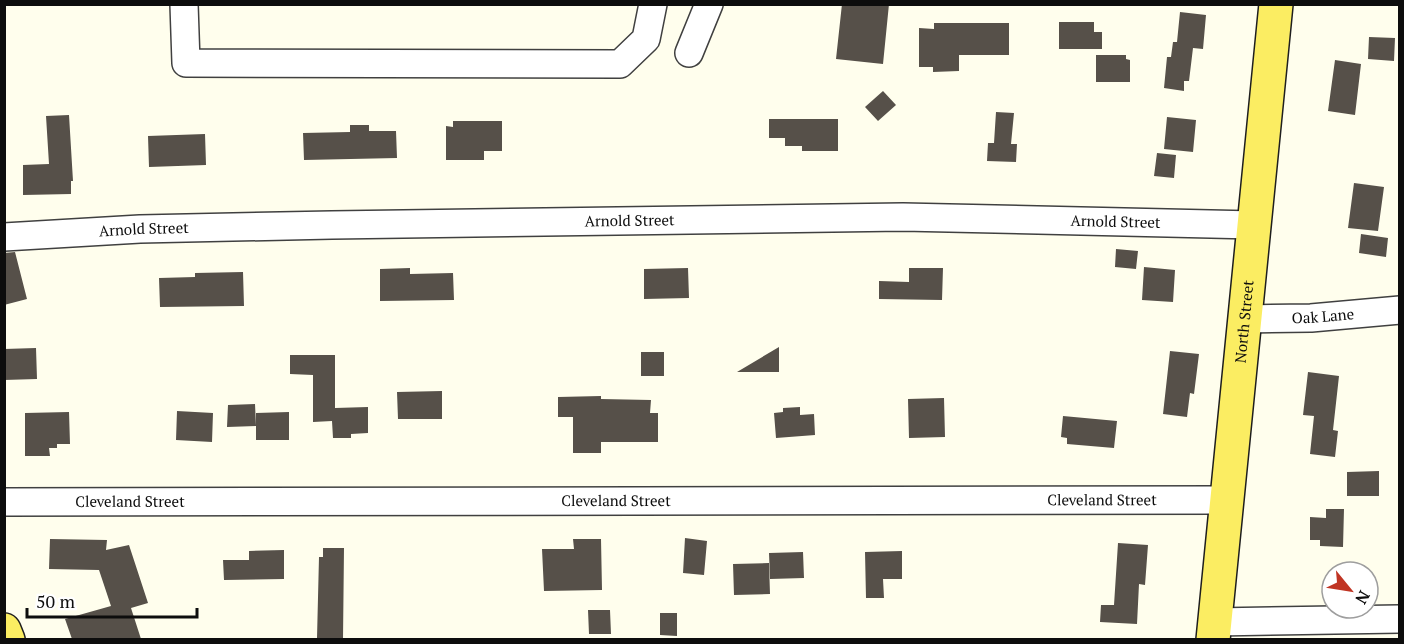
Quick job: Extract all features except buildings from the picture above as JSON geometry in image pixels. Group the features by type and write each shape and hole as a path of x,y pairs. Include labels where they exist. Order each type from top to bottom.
{"main road":[{"name":"North Street","path":"1214,631 1276,4"},
{"path":"4,630 8,639"}],"street":[{"path":"184,4 186,63 620,64 646,39 653,4"},
{"path":"688,53 709,4"},
{"name":"Arnold Street","path":"4,237 140,229 308,225 903,217 1254,225"},
{"name":"Oak Lane","path":"1245,319 1311,318 1400,310"},
{"name":"Cleveland Street","path":"4,502 1226,500"},
{"path":"1214,631 1400,619"}]}
